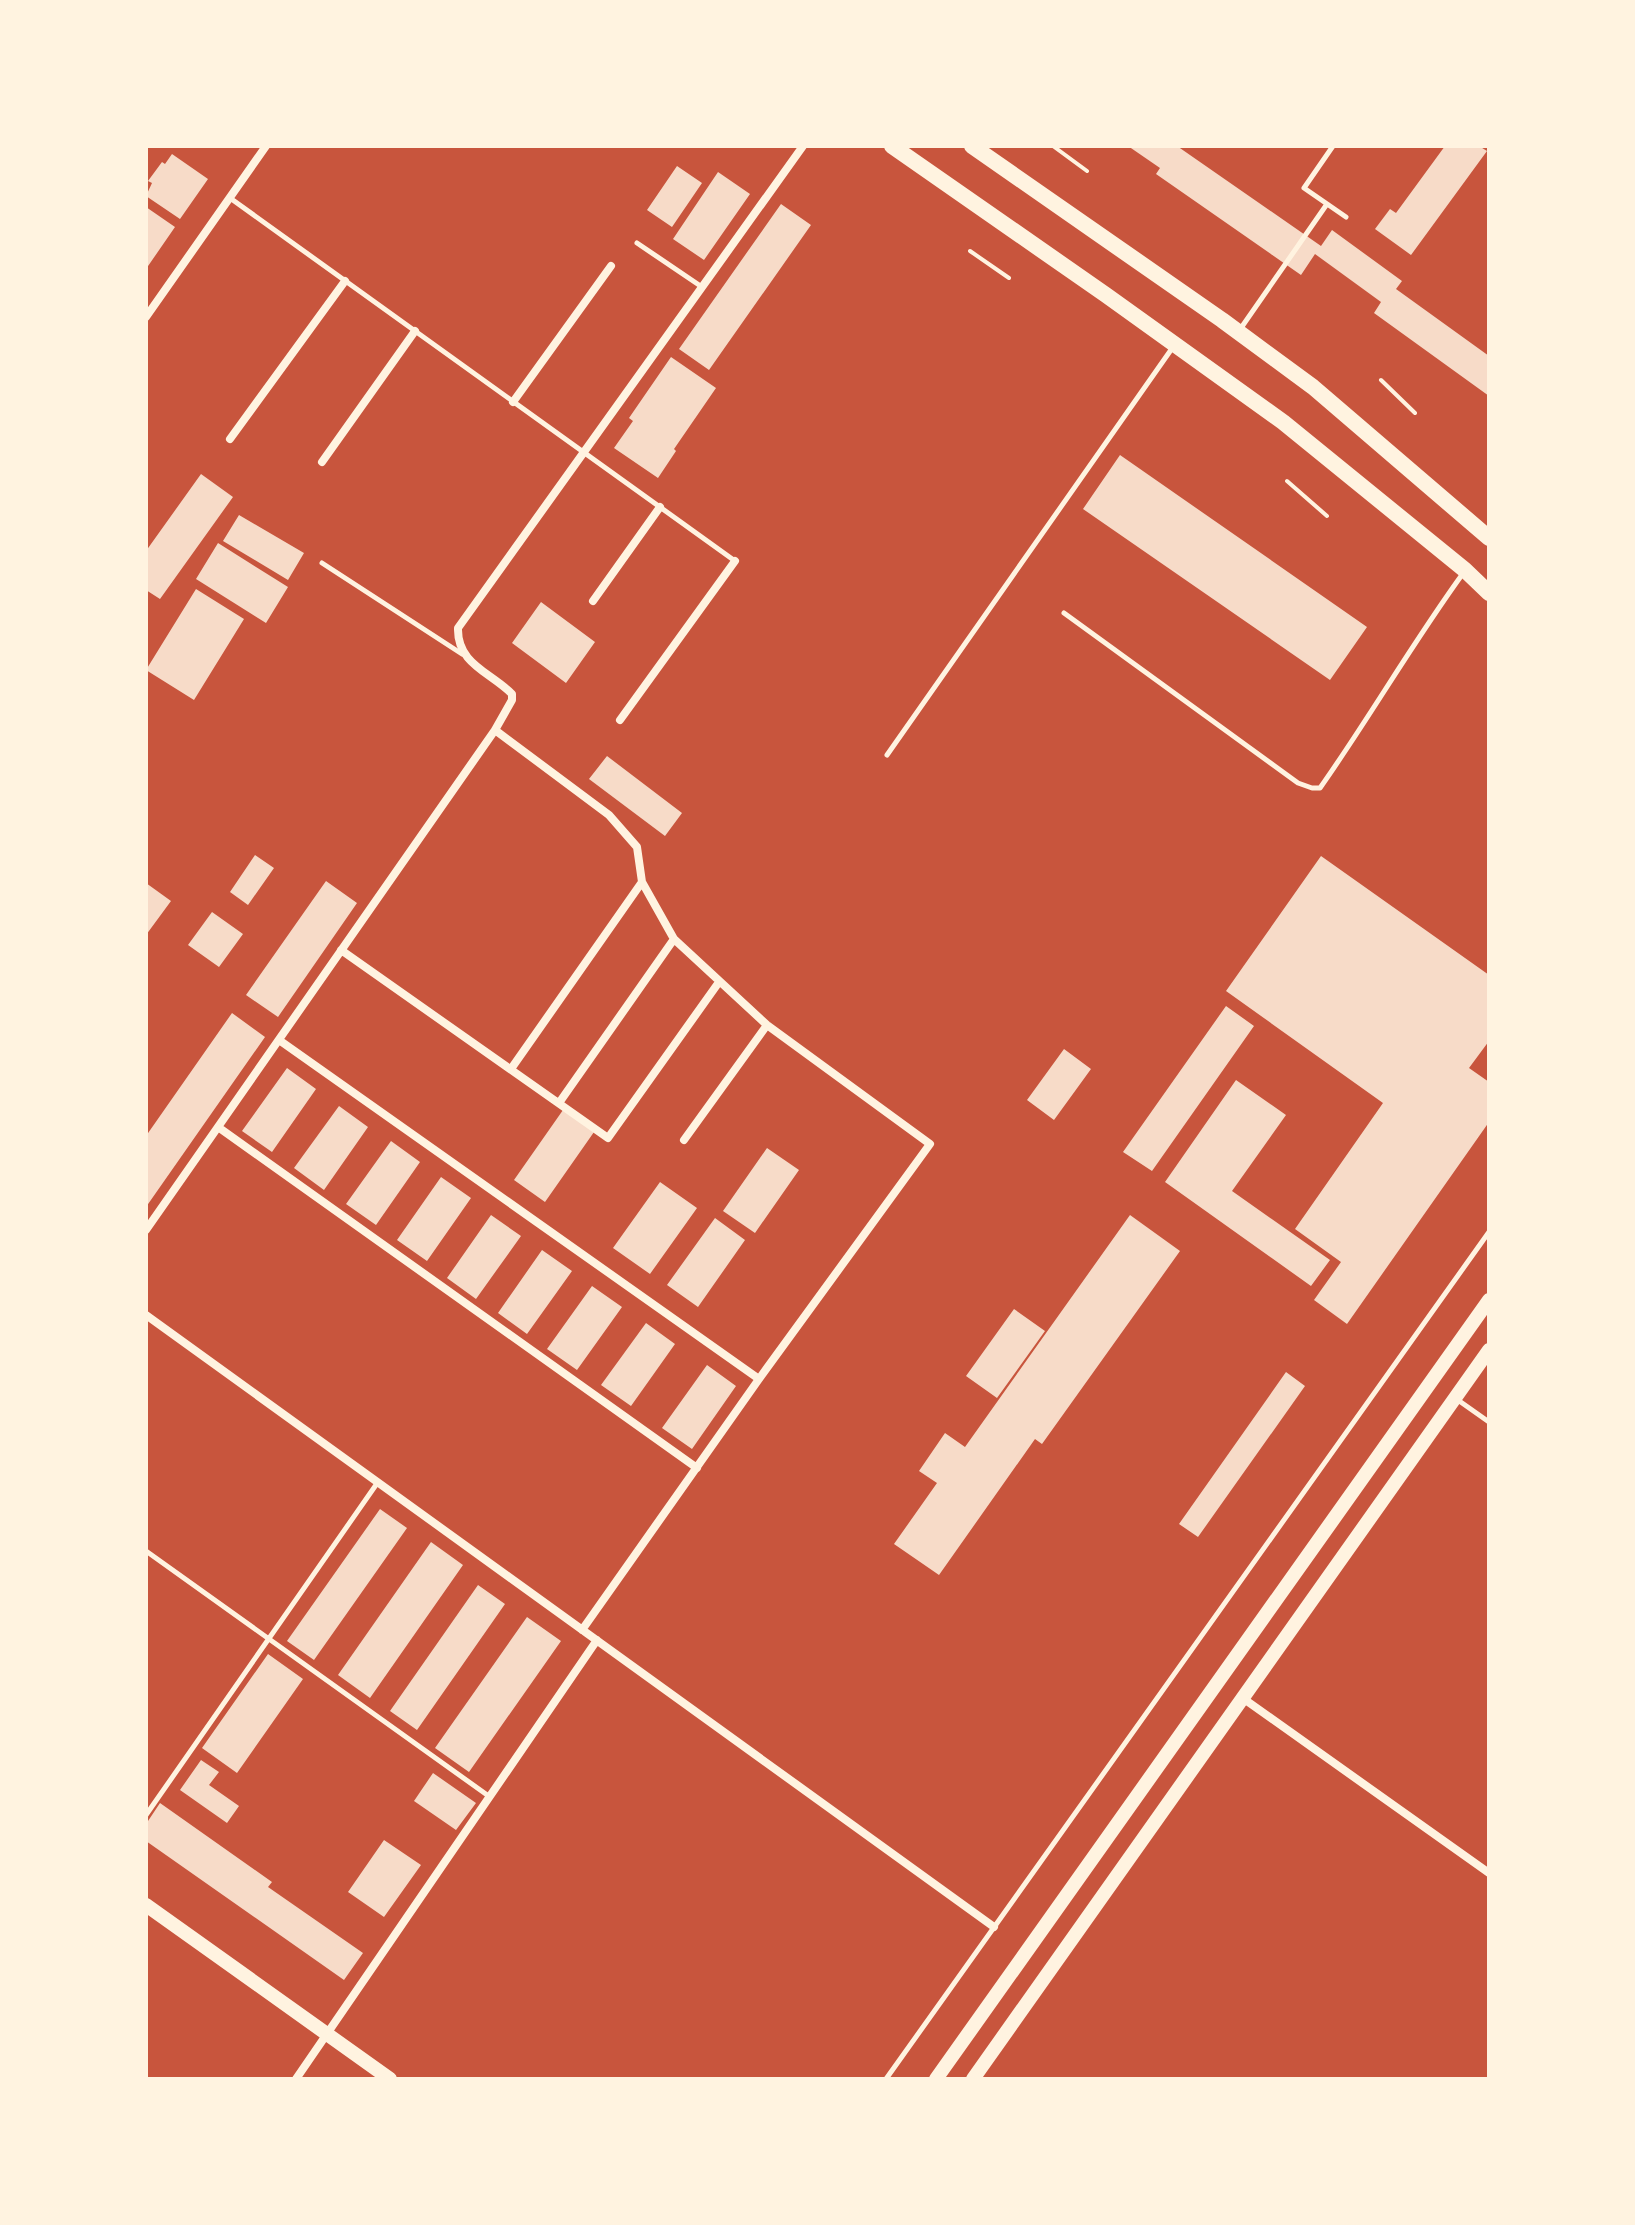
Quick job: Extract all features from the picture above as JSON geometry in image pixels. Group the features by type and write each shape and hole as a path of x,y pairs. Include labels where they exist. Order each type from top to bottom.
{"main road":[{"path":"892,146 1283,422 1489,593"},
{"path":"972,146 1313,387 1489,538"},
{"path":"936,2079 1489,1300"},
{"path":"973,2079 1489,1350"},
{"path":"146,1905 390,2079"}],"street":[{"path":"146,317 266,146"},
{"path":"146,1230 495,730 512,700 512,694 465,655 458,642 458,628 803,146"},
{"path":"513,402 611,266"},
{"path":"230,439 345,281"},
{"path":"322,462 415,331"},
{"path":"593,601 660,507"},
{"path":"620,720 735,561"},
{"path":"495,730 609,815 637,847 642,882 674,939 719,982 767,1025 930,1144 582,1630"},
{"path":"511,1069 642,882"},
{"path":"559,1103 674,939"},
{"path":"341,950 608,1138 719,982"},
{"path":"684,1140 767,1025"},
{"path":"279,1040 759,1379"},
{"path":"218,1127 697,1468"},
{"path":"146,1315 994,1927"},
{"path":"296,2079 597,1640"},
{"path":"1244,1699 1489,1873"}],"lane":[{"path":"1333,146 1304,188 1346,217"},
{"path":"230,198 735,561"},
{"path":"1238,332 1327,204"},
{"path":"637,243 702,287"},
{"path":"887,755 1175,344"},
{"path":"322,563 465,655"},
{"path":"1064,613 1298,783 1320,788 1353,741 1417,636 1465,570"},
{"path":"886,2079 1489,1232"},
{"path":"1454,1398 1489,1422"},
{"path":"146,1815 378,1482"},
{"path":"146,1551 490,1798"}],"path":[{"path":"1053,146 1087,171"},
{"path":"970,251 1009,278"},
{"path":"1381,380 1415,413"},
{"path":"1287,481 1327,516"}],"building":[{"path":"1128,146 1177,146 1321,246 1332,230 1402,281 1396,289 1489,356 1489,396 1374,313 1381,302 1315,254 1301,275 1156,174 1160,168"},
{"path":"1445,146 1479,146 1487,151 1411,255 1375,229 1390,209 1396,213"},
{"path":"172,154 208,179 180,219 146,196 152,183 148,181"},
{"path":"677,166 702,183 672,227 647,210"},
{"path":"718,172 750,194 704,260 673,239"},
{"path":"781,204 811,225 709,370 679,349"},
{"path":"146,207 175,227 146,269"},
{"path":"671,357 716,388 658,478 614,448 633,421 629,418"},
{"path":"1120,455 1367,627 1330,680 1083,509"},
{"path":"201,474 233,497 160,599 146,590 146,551"},
{"path":"239,515 304,553 288,580 223,541"},
{"path":"218,543 288,587 266,623 196,579"},
{"path":"196,589 244,619 194,700 146,670"},
{"path":"541,602 595,642 566,683 512,643"},
{"path":"607,756 682,813 665,836 589,779"},
{"path":"255,855 274,868 248,905 230,892"},
{"path":"1321,856 1489,975 1489,1041 1469,1068 1489,1082 1489,1122 1347,1324 1314,1300 1341,1262 1295,1229 1383,1103 1226,991"},
{"path":"326,881 357,903 278,1017 246,995"},
{"path":"146,883 171,901 146,935"},
{"path":"212,912 243,934 219,967 188,945"},
{"path":"1226,1006 1254,1026 1152,1171 1123,1152"},
{"path":"232,1013 265,1037 146,1207 146,1136"},
{"path":"1064,1049 1091,1069 1054,1120 1027,1100"},
{"path":"287,1068 316,1089 272,1152 242,1131"},
{"path":"1236,1080 1286,1115 1232,1191 1330,1260 1311,1286 1165,1182"},
{"path":"339,1106 368,1127 324,1190 294,1168"},
{"path":"563,1110 594,1132 545,1202 514,1180"},
{"path":"391,1141 420,1162 376,1225 346,1204"},
{"path":"767,1148 799,1170 755,1233 723,1211"},
{"path":"441,1177 471,1198 427,1261 397,1240"},
{"path":"660,1182 697,1208 650,1274 613,1248"},
{"path":"491,1215 521,1236 476,1299 447,1278"},
{"path":"1130,1215 1180,1251 1042,1444 1035,1439 939,1575 894,1544 937,1483 919,1471 945,1433 965,1447"},
{"path":"715,1218 745,1240 698,1307 667,1285"},
{"path":"542,1250 572,1271 527,1334 498,1313"},
{"path":"592,1286 622,1307 577,1370 547,1349"},
{"path":"1014,1309 1045,1331 997,1398 966,1376"},
{"path":"646,1323 675,1344 631,1406 601,1385"},
{"path":"707,1365 736,1386 692,1449 662,1428"},
{"path":"1286,1372 1305,1386 1198,1537 1179,1524"},
{"path":"380,1509 407,1528 314,1660 287,1641"},
{"path":"431,1542 463,1565 370,1698 338,1675"},
{"path":"478,1585 505,1604 417,1730 390,1711"},
{"path":"527,1617 561,1641 469,1772 435,1748"},
{"path":"268,1654 303,1679 237,1773 202,1748"},
{"path":"201,1760 219,1772 209,1785 239,1806 227,1823 180,1790"},
{"path":"433,1773 476,1803 456,1830 414,1801"},
{"path":"160,1803 272,1882 268,1887 363,1953 344,1980 146,1841 146,1824"},
{"path":"384,1840 421,1865 384,1917 348,1892"}]}
